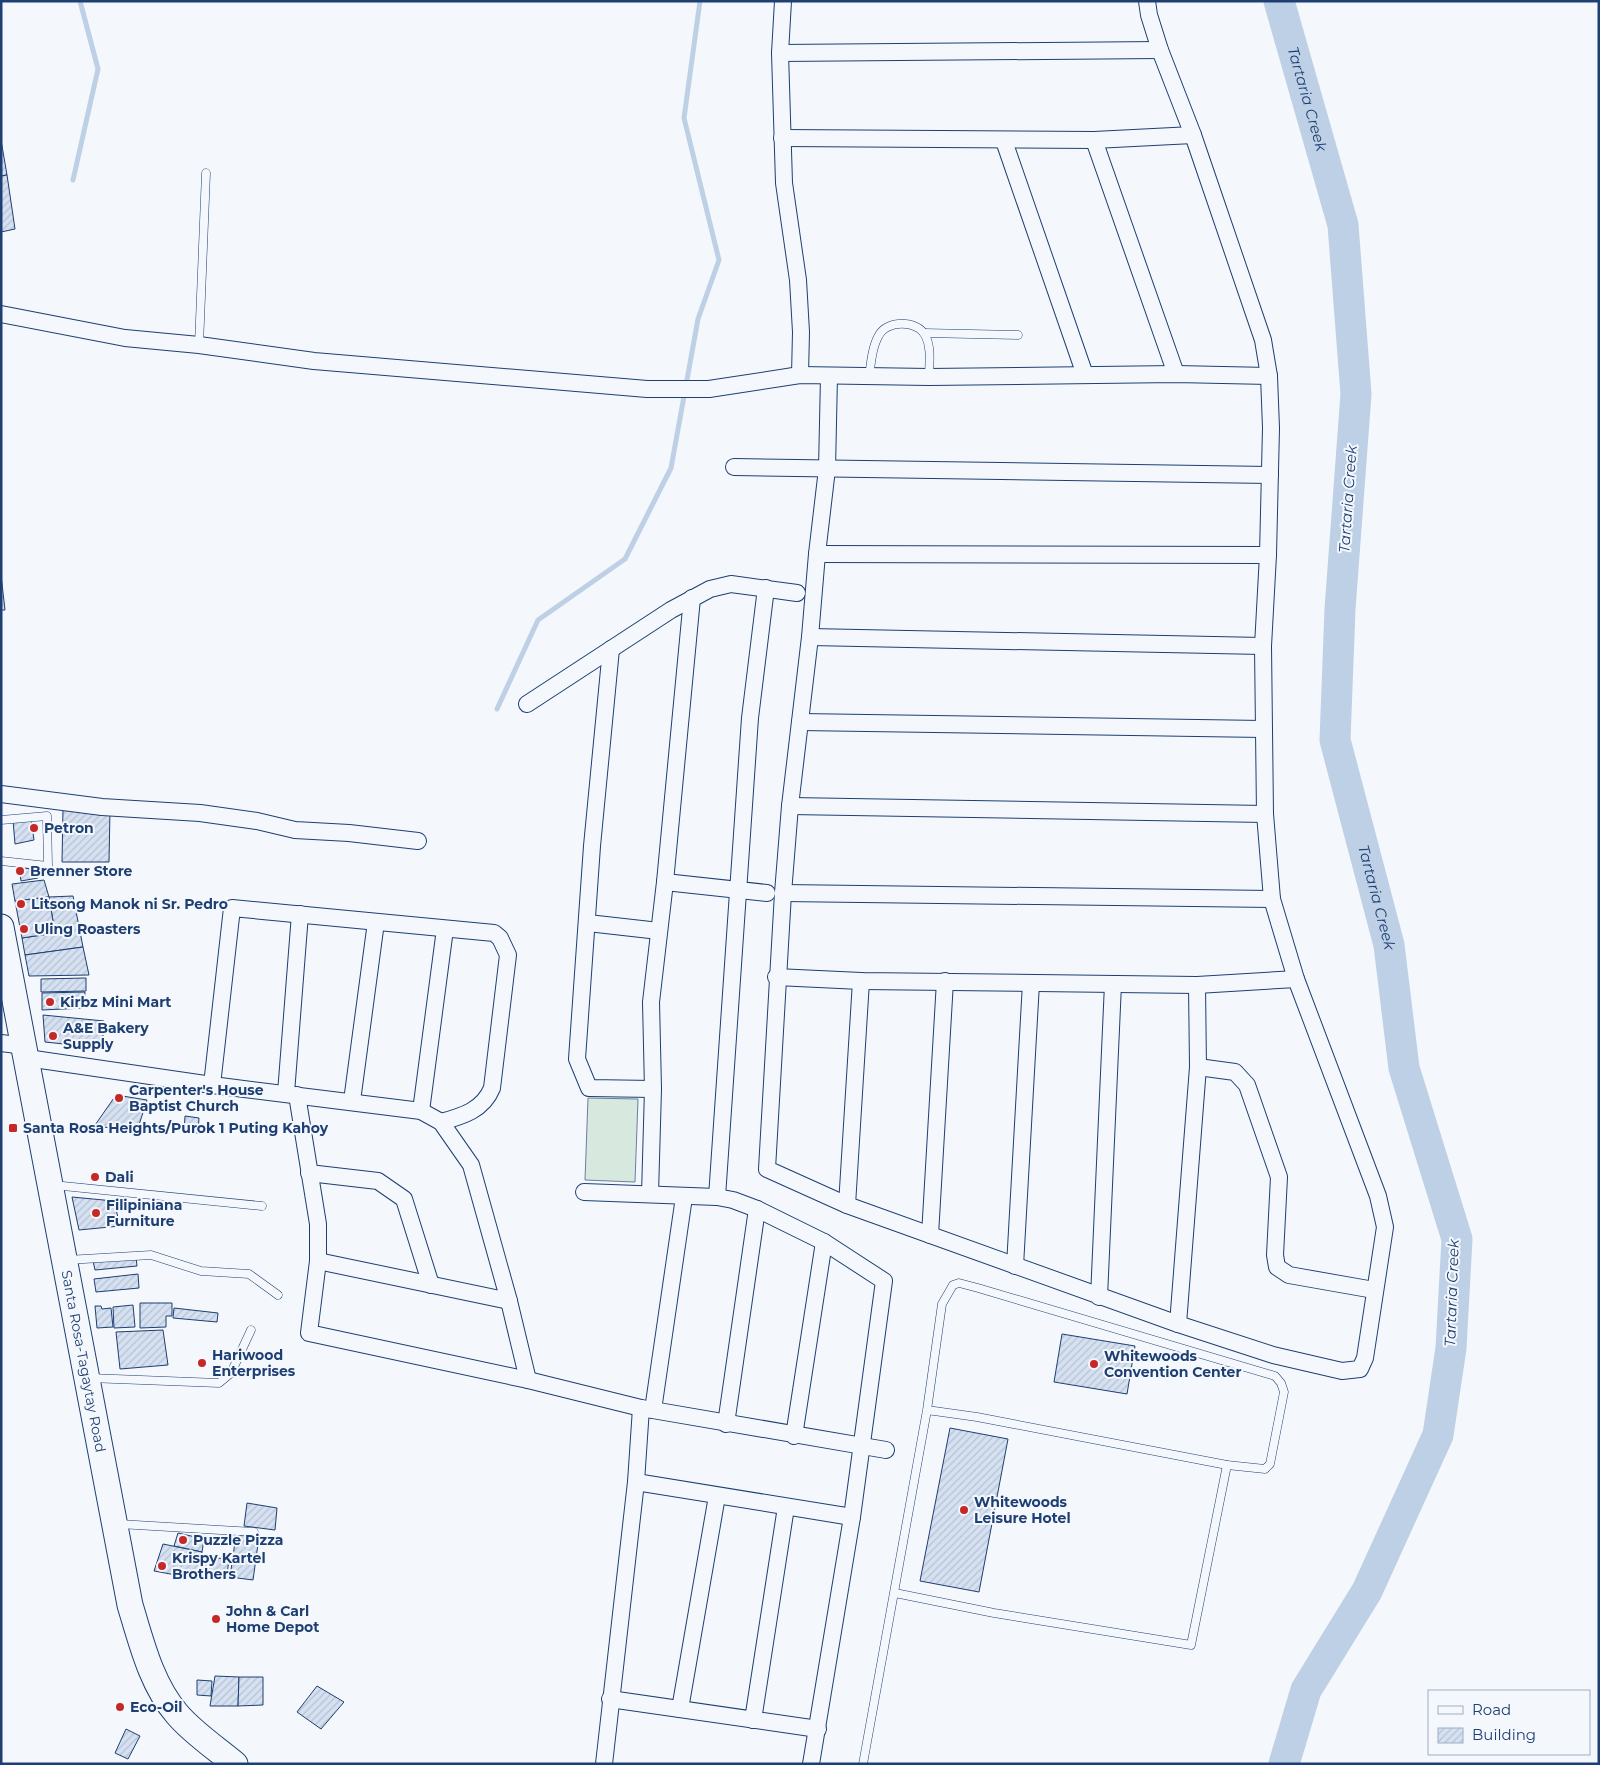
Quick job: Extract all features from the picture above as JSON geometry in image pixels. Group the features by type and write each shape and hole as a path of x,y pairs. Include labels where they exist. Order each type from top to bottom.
{"main road":[{"name":"Santa Rosa-Tagaytay Road","path":"1,927 18,1049 51,1185 130,1605 143,1647 167,1701 187,1724 235,1764"}],"street":[{"path":"783,1 780,54 784,183 798,280 801,332 800,375"},
{"path":"829,376 827,468 816,554 810,637 790,806 775,893 776,977 768,1169 847,1204 1099,1297 1178,1324 1273,1355 1342,1371 1356,1371 1360,1369 1365,1358 1384,1227 1378,1196 1296,979 1272,900 1265,814 1263,729 1263,646 1270,475 1269,376 1264,340 1194,135 1160,50 1149,15 1147,1"},
{"path":"780,54 1160,50"},
{"path":"782,138 1004,141 1094,140 1194,135"},
{"path":"1094,140 1176,374"},
{"path":"1004,141 1085,375"},
{"path":"1,314 125,338 199,345 314,361 647,388 709,388 800,375 869,377 1176,374 1269,376"},
{"path":"734,467 1270,475"},
{"path":"816,554 1268,555"},
{"path":"527,704 692,598 721,585 766,588 796,593"},
{"path":"717,1197 750,718 766,588"},
{"path":"650,1194 653,1089 651,1002 665,882 692,598"},
{"path":"810,637 1263,646"},
{"path":"611,649 592,846 577,1059 589,1088 653,1089"},
{"path":"800,722 1263,729"},
{"path":"1,794 102,807 200,813 257,821 295,830 349,833 418,842"},
{"path":"790,806 1265,814"},
{"path":"665,882 775,893 1272,900"},
{"path":"212,1085 232,908 494,933 500,938 508,956 492,1088 487,1100 467,1115 441,1122"},
{"path":"300,914 291,1094 309,1173 318,1224 318,1261 309,1332 528,1380 647,1409 794,1436 886,1450"},
{"path":"352,1101 376,922"},
{"path":"588,924 659,931"},
{"path":"421,1111 445,928"},
{"path":"776,977 1198,985 1296,979"},
{"path":"847,1204 861,980"},
{"path":"930,1234 945,981"},
{"path":"1015,1266 1031,983"},
{"path":"1099,1297 1113,984"},
{"path":"1178,1324 1198,1067 1198,985"},
{"path":"18,1049 212,1085 421,1111 441,1122 471,1165 509,1301 528,1380"},
{"path":"1198,1067 1235,1072 1247,1085 1279,1177 1275,1255 1277,1267 1289,1275 1374,1290"},
{"path":"309,1173 378,1182 404,1200 431,1285"},
{"path":"584,1192 717,1197 733,1200 757,1209 824,1242 884,1281 852,1517 811,1764"},
{"path":"604,1764 636,1482 684,1197"},
{"path":"726,1424 757,1209"},
{"path":"794,1436 824,1242"},
{"path":"318,1261 509,1301"},
{"path":"636,1482 852,1517"},
{"path":"680,1709 717,1496"},
{"path":"753,1720 786,1507"},
{"path":"610,1699 818,1729"}],"lane":[{"path":"199,345 206,173"},
{"path":"869,377 878,336 884,328 894,324 915,326 924,333 928,342 930,356 929,377"},
{"path":"924,333 1018,335"},
{"path":"1,820 47,816 48,866 1,861"},
{"path":"51,1185 262,1206"},
{"path":"65,1260 151,1255 201,1271 249,1274 278,1295"},
{"path":"863,1764 928,1410 942,1304 953,1285 966,1284 1275,1376 1281,1383 1284,1392 1270,1464 1265,1469 1227,1465 977,1417 928,1410"},
{"path":"87,1378 219,1383 231,1373 251,1330"},
{"path":"895,1593 994,1613 1191,1645 1227,1465"},
{"path":"114,1524 254,1532"}],"shaded area":[{"path":"588,1098 638,1099 635,1182 585,1180"}],"building":[{"path":"1,140 7,175 1,176"},
{"path":"7,175 15,229 1,232 1,176"},
{"path":"1,575 5,610 1,610"},
{"path":"63,809 110,810 109,862 62,862"},
{"path":"31,818 34,840 15,844 13,820"},
{"path":"19,867 36,870 38,878 21,881"},
{"path":"44,880 49,897 15,901 12,884"},
{"path":"73,896 83,947 25,955 22,938 55,933 49,897"},
{"path":"49,897 55,933 22,938 15,901"},
{"path":"83,947 89,975 29,976 25,955"},
{"path":"86,978 86,991 41,992 41,979"},
{"path":"85,992 84,1008 42,1010 42,993"},
{"path":"43,1015 104,1021 102,1048 45,1042"},
{"path":"116,1095 147,1100 137,1131 103,1127 100,1131 93,1128"},
{"path":"185,1116 199,1118 198,1133 184,1132"},
{"name":"Filipiniana Furniture","path":"72,1197 114,1201 120,1226 79,1230"},
{"path":"136,1257 137,1266 95,1270 93,1261"},
{"path":"138,1274 139,1288 96,1292 94,1279"},
{"path":"140,1303 172,1303 172,1316 166,1316 166,1327 140,1328"},
{"path":"133,1305 135,1327 114,1328 113,1307"},
{"path":"95,1306 101,1306 102,1309 111,1308 113,1327 97,1328"},
{"path":"174,1308 218,1313 217,1322 173,1318"},
{"path":"163,1330 168,1365 120,1369 116,1332"},
{"name":"Whitewoods Convention Center","path":"1062,1334 1135,1346 1127,1394 1054,1382"},
{"name":"Whitewoods Leisure Hotel","path":"950,1428 1008,1439 979,1592 920,1581"},
{"path":"247,1503 277,1508 275,1530 244,1526"},
{"path":"178,1533 204,1539 202,1552 174,1546"},
{"path":"236,1535 259,1537 253,1580 230,1577"},
{"path":"163,1544 202,1552 198,1579 154,1571"},
{"path":"204,1557 229,1559 227,1575 202,1573"},
{"path":"215,1676 239,1677 238,1706 210,1706"},
{"path":"239,1677 263,1677 263,1705 238,1706"},
{"path":"197,1680 212,1681 211,1696 197,1695"},
{"path":"317,1686 344,1702 321,1729 297,1712"},
{"path":"126,1729 140,1736 128,1759 115,1753"}],"waterway":[{"path":"73,180 98,69 80,1"},
{"path":"497,709 538,620 625,559 671,468 698,319 719,260 684,118 700,1"},
{"name":"Tartaria Creek","path":"1279,1 1343,225 1356,394 1340,609 1335,740 1389,945 1404,1068 1457,1239 1451,1348 1438,1435 1367,1591 1306,1690 1284,1764"}],"place":[{"name":"Petron","path":"34,828"},
{"name":"Brenner Store","path":"20,871"},
{"name":"Litsong Manok ni Sr. Pedro","path":"21,904"},
{"name":"Uling Roasters","path":"24,929"},
{"name":"Kirbz Mini Mart","path":"50,1002"},
{"name":"A&E Bakery Supply","path":"53,1036"},
{"name":"Carpenter's House Baptist Church","path":"119,1098"},
{"name":"Santa Rosa Heights/Purok 1 Puting Kahoy","path":"13,1128"},
{"name":"Dali","path":"95,1177"},
{"name":"Filipiniana Furniture","path":"96,1213"},
{"name":"Hariwood Enterprises","path":"202,1363"},
{"name":"Whitewoods Convention Center","path":"1094,1364"},
{"name":"Whitewoods Leisure Hotel","path":"964,1510"},
{"name":"Puzzle Pizza","path":"183,1540"},
{"name":"Krispy Kartel Brothers","path":"162,1566"},
{"name":"John & Carl Home Depot","path":"216,1619"},
{"name":"Eco-Oil","path":"120,1707"}]}
